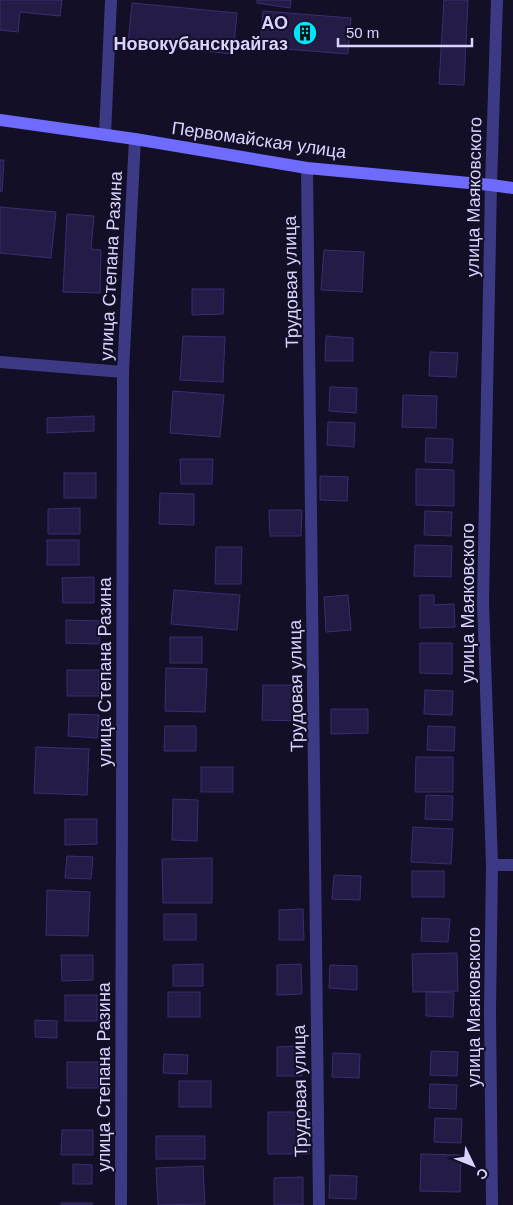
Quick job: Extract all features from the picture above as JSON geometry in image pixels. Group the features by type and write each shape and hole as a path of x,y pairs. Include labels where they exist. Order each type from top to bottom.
{"main road":[{"name":"Первомайская улица","path":"0,120 136,139 307,168 513,188"}],"street":[{"path":"105,136 111,0"},
{"name":"улица Маяковского","path":"492,1205 490,1012 492,865 484,602 491,185 497,0"},
{"name":"улица Степана Разина","path":"121,1205 124,372 136,139"},
{"name":"Трудовая улица","path":"307,168 319,1205"},
{"path":"0,362 124,372"},
{"path":"492,865 513,865"}],"building":[{"path":"0,0 62,0 60,16 20,12 18,32 0,30"},
{"path":"257,0 291,0 290,8 257,3"},
{"path":"444,0 468,0 464,85 439,84"},
{"path":"132,3 237,13 233,54 128,43"},
{"name":"АО Новокубанскрайгаз","path":"263,11 351,18 348,54 260,47"},
{"path":"0,160 4,160 2,192 0,191"},
{"path":"0,207 56,212 51,258 0,253"},
{"path":"67,214 94,216 91,249 101,250 100,293 63,292"},
{"path":"324,250 364,252 362,292 321,290"},
{"path":"192,289 224,289 223,314 192,315"},
{"path":"183,336 225,337 223,382 180,380"},
{"path":"326,336 353,338 353,361 325,361"},
{"path":"430,352 458,353 456,377 429,376"},
{"path":"330,387 357,388 356,413 329,411"},
{"path":"173,391 224,395 220,437 170,433"},
{"path":"403,395 437,396 436,428 402,427"},
{"path":"94,416 94,431 47,433 47,418"},
{"path":"328,422 355,423 354,447 327,445"},
{"path":"426,438 453,439 452,463 425,462"},
{"path":"180,459 213,459 212,484 181,484"},
{"path":"416,469 454,470 454,506 416,505"},
{"path":"64,473 96,473 96,498 64,498"},
{"path":"320,476 348,477 347,501 320,500"},
{"path":"160,493 194,494 194,525 159,524"},
{"path":"80,508 80,534 48,534 48,509"},
{"path":"269,510 302,510 301,536 270,536"},
{"path":"425,511 452,512 451,536 424,535"},
{"path":"47,540 79,540 79,565 47,565"},
{"path":"415,545 452,546 451,577 414,576"},
{"path":"216,547 242,547 241,584 215,584"},
{"path":"94,577 94,603 63,603 62,578"},
{"path":"174,590 240,595 237,630 171,624"},
{"path":"348,595 351,630 326,632 324,597"},
{"path":"420,595 434,595 434,605 454,604 455,627 420,628"},
{"path":"66,620 100,621 99,644 66,643"},
{"path":"170,637 202,637 202,663 170,663"},
{"path":"420,643 452,643 452,674 420,673"},
{"path":"166,668 207,669 205,712 165,711"},
{"path":"67,670 99,670 99,696 67,696"},
{"path":"263,685 302,685 301,721 262,720"},
{"path":"425,690 453,691 452,715 424,714"},
{"path":"331,709 368,709 368,733 331,734"},
{"path":"69,714 99,715 97,738 68,736"},
{"path":"165,726 196,726 196,751 164,751"},
{"path":"428,726 455,727 454,751 427,750"},
{"path":"36,747 89,749 87,795 34,793"},
{"path":"416,757 453,757 453,792 415,792"},
{"path":"201,767 233,767 233,792 201,792"},
{"path":"426,795 453,796 452,820 425,819"},
{"path":"173,799 198,800 197,841 172,840"},
{"path":"65,819 97,819 97,844 65,845"},
{"path":"413,827 453,829 451,864 411,862"},
{"path":"67,856 93,857 91,879 65,878"},
{"path":"212,858 212,903 163,903 162,859"},
{"path":"412,871 444,871 444,897 412,897"},
{"path":"334,875 361,876 360,900 332,899"},
{"path":"47,890 90,892 88,936 46,935"},
{"path":"303,909 304,940 279,940 279,910"},
{"path":"164,914 196,914 196,940 164,940"},
{"path":"422,918 450,919 448,942 421,941"},
{"path":"457,953 458,991 413,992 412,954"},
{"path":"61,955 93,955 93,980 62,981"},
{"path":"203,964 203,986 173,986 173,965"},
{"path":"301,964 302,994 277,995 277,965"},
{"path":"330,965 357,966 357,990 329,988"},
{"path":"168,992 200,992 200,1017 168,1017"},
{"path":"426,992 454,993 453,1017 426,1016"},
{"path":"65,995 97,995 97,1021 65,1021"},
{"path":"35,1020 57,1021 57,1038 35,1037"},
{"path":"301,1046 302,1076 277,1076 277,1047"},
{"path":"431,1051 458,1052 457,1076 430,1075"},
{"path":"333,1053 360,1054 359,1078 332,1077"},
{"path":"164,1054 188,1055 187,1074 163,1073"},
{"path":"67,1062 98,1062 98,1088 67,1088"},
{"path":"179,1081 211,1081 211,1107 179,1107"},
{"path":"430,1084 457,1085 456,1109 429,1108"},
{"path":"268,1112 310,1112 309,1154 268,1154"},
{"path":"435,1118 462,1119 461,1143 434,1142"},
{"path":"62,1130 93,1130 93,1155 61,1155"},
{"path":"156,1136 205,1136 205,1159 156,1159"},
{"path":"421,1154 461,1155 460,1192 420,1191"},
{"path":"73,1164 92,1165 92,1184 73,1184"},
{"path":"203,1166 205,1204 158,1205 156,1168"},
{"path":"330,1175 357,1176 356,1199 329,1198"},
{"path":"303,1177 303,1205 274,1205 274,1178"},
{"path":"61,1203 92,1203 92,1205 61,1205"}],"place":[{"name":"АО Новокубанскрайгаз","path":"305,33"}]}
